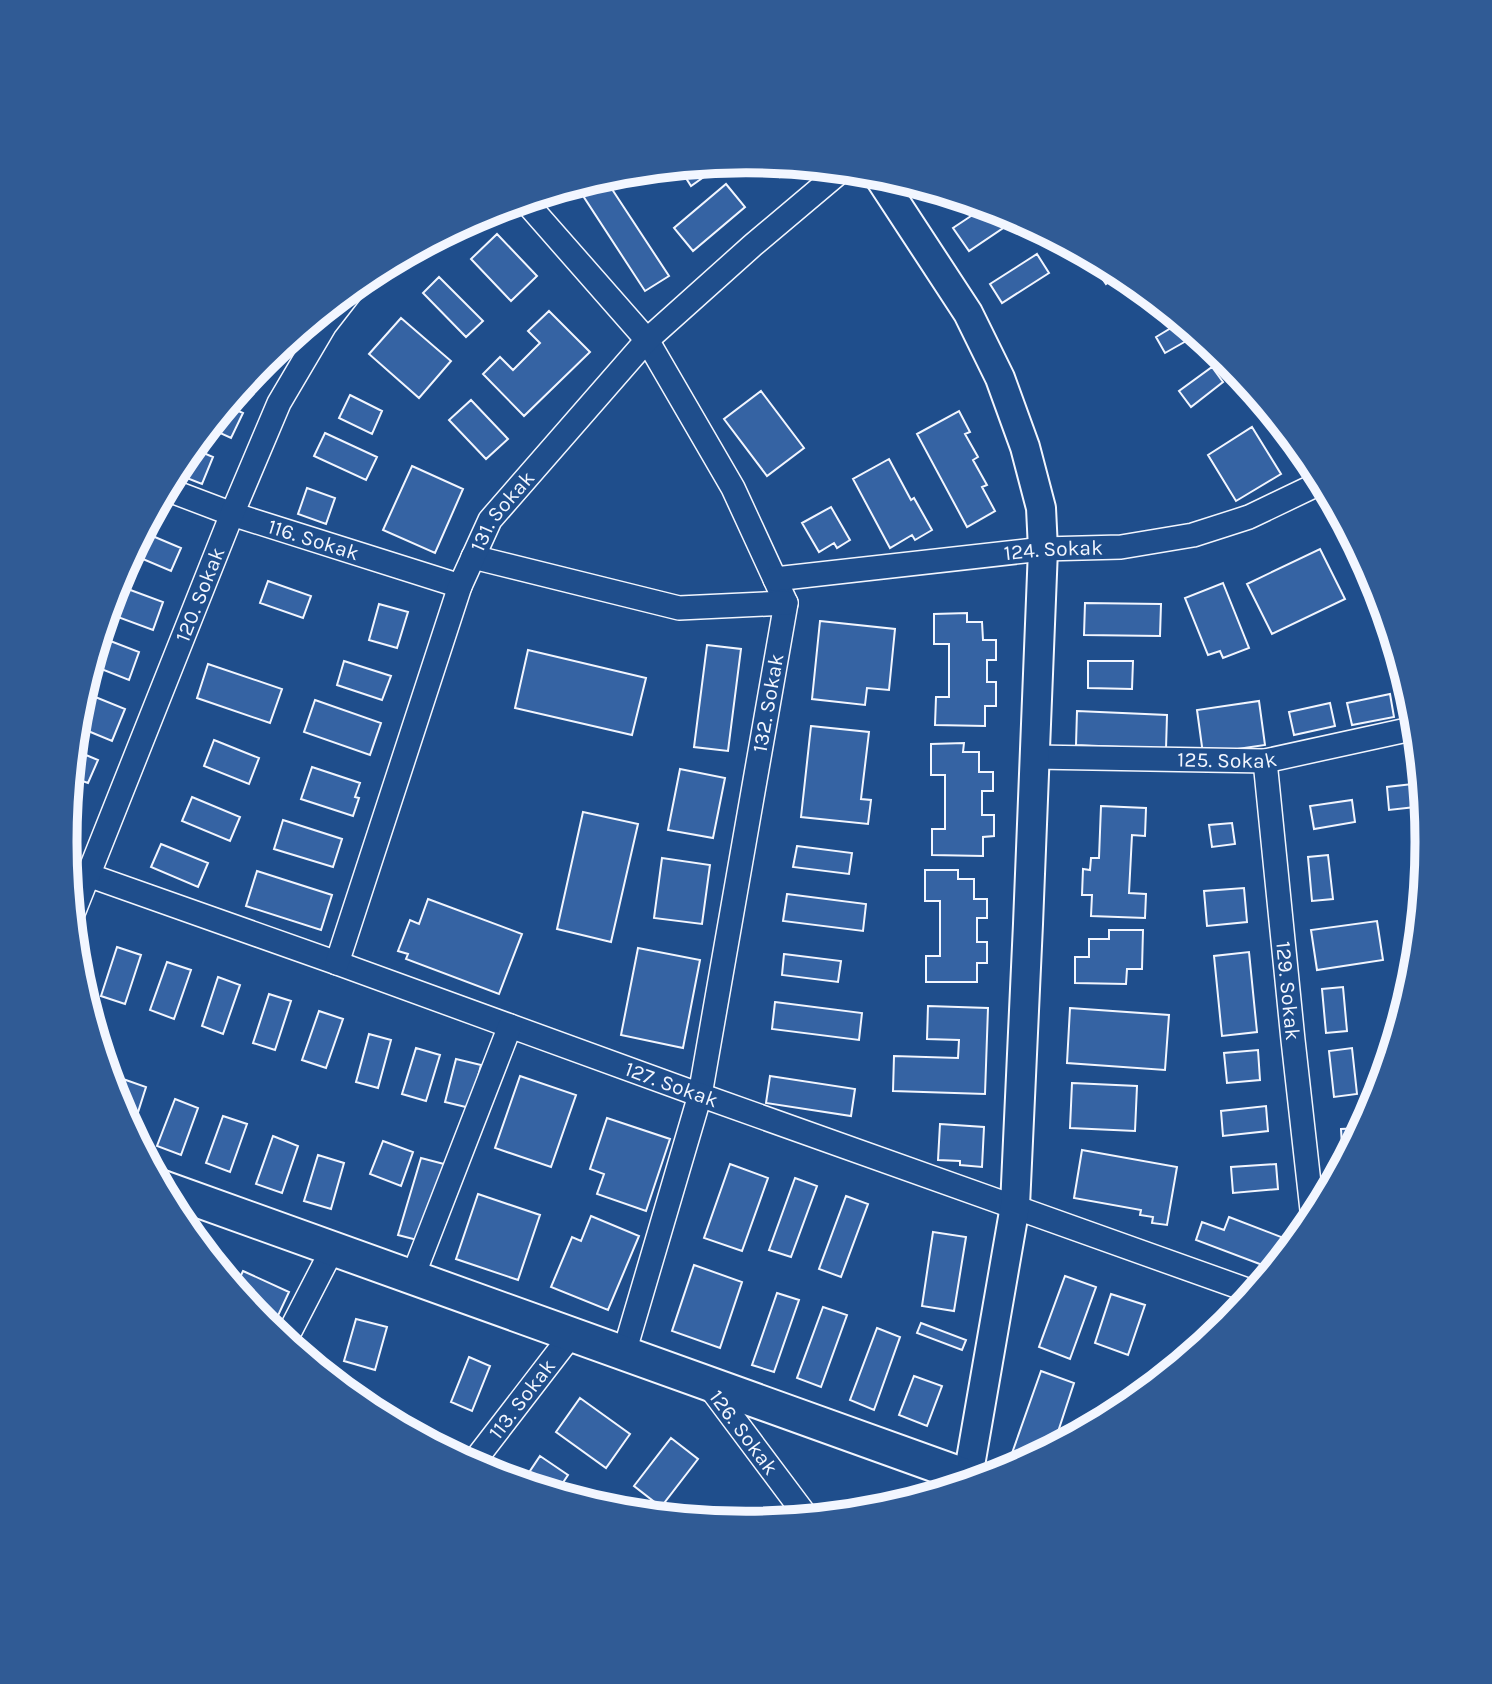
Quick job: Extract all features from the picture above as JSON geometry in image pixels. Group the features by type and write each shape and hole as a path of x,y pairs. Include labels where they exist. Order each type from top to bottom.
{"main road":[{"path":"177,1192 959,1476"}],"street":[{"name":"131. Sokak","path":"337,963 460,586 490,520 647,340 832,179"},
{"path":"886,188 968,313 1000,378 1025,447 1041,508 1043,549 1015,1206 971,1471"},
{"path":"473,557 679,608 786,603 733,488 647,340 532,209"},
{"name":"120. Sokak","path":"79,898 279,403 330,318"},
{"name":"124. Sokak","path":"775,579 1043,549 1121,547 1193,536 1249,517 1312,487"},
{"name":"116. Sokak","path":"176,493 232,514 460,586"},
{"name":"132. Sokak","path":"624,1353 699,1096 786,603"},
{"name":"125. Sokak","path":"1035,757 1265,761 1405,730"},
{"name":"129. Sokak","path":"1265,761 1311,1200"},
{"name":"127. Sokak","path":"89,874 699,1096 1244,1288"},
{"path":"412,1276 510,1026"},
{"path":"290,1331 333,1248"},
{"name":"113. Sokak","path":"479,1455 572,1334"},
{"name":"126. Sokak","path":"706,1382 801,1509"}],"building":[{"path":"708,174 691,186 685,176"},
{"path":"726,184 745,207 693,251 674,228"},
{"path":"611,187 669,276 645,291 582,194"},
{"path":"974,214 1006,226 969,251 953,228"},
{"path":"497,234 537,276 511,301 471,259"},
{"path":"1037,254 1049,273 1002,303 990,284"},
{"path":"439,277 483,321 466,337 423,293"},
{"path":"549,311 590,352 524,416 483,374 500,357 513,370 540,343 528,331"},
{"path":"401,318 451,361 419,398 369,354"},
{"path":"1173,327 1188,340 1165,353 1156,337"},
{"path":"1212,367 1223,382 1191,407 1179,391"},
{"path":"761,391 804,448 767,476 724,419"},
{"path":"350,395 382,411 372,434 339,418"},
{"path":"471,400 508,439 486,459 449,420"},
{"path":"236,410 243,413 231,438 218,432"},
{"path":"959,411 970,432 965,434 978,457 973,460 987,485 982,487 995,511 967,527 917,434"},
{"path":"1252,427 1281,474 1236,501 1208,455"},
{"path":"325,433 377,457 366,480 314,456"},
{"path":"202,452 213,457 202,484 185,477"},
{"path":"889,459 911,500 914,498 932,530 915,540 912,535 890,548 853,479"},
{"path":"412,466 463,489 435,553 383,530"},
{"path":"307,488 335,498 326,524 298,514"},
{"path":"831,507 850,540 837,548 834,543 819,552 802,523"},
{"path":"152,536 181,548 171,571 141,558"},
{"path":"1320,549 1345,599 1272,634 1247,584"},
{"path":"268,581 311,596 303,618 260,603"},
{"path":"1223,583 1249,648 1223,658 1220,651 1208,655 1185,598"},
{"path":"127,589 163,602 153,630 117,617"},
{"path":"1085,603 1161,604 1160,636 1084,635"},
{"path":"379,604 408,612 397,648 369,640"},
{"path":"967,613 967,622 982,622 983,640 996,640 996,660 987,660 987,682 996,682 996,706 985,706 985,726 935,725 936,697 949,697 949,644 934,644 934,614"},
{"path":"820,621 895,629 889,690 867,688 865,705 812,699"},
{"path":"109,640 139,652 129,680 100,669"},
{"path":"707,645 741,649 728,751 694,747"},
{"path":"528,650 646,678 632,735 515,708"},
{"path":"344,661 391,676 382,700 337,685"},
{"path":"1088,661 1133,661 1132,689 1088,688"},
{"path":"208,664 282,689 270,723 197,698"},
{"path":"1390,694 1394,717 1352,725 1347,703"},
{"path":"94,696 125,709 112,741 87,731"},
{"path":"315,700 381,723 370,755 304,732"},
{"path":"1259,701 1265,745 1203,754 1197,710"},
{"path":"1330,703 1335,726 1294,735 1289,712"},
{"path":"1077,711 1167,715 1166,749 1076,745"},
{"path":"811,726 869,732 861,799 871,800 868,824 801,817"},
{"path":"214,740 259,758 249,784 204,766"},
{"path":"964,743 963,752 979,752 979,772 993,772 993,791 982,791 982,815 994,815 994,836 983,837 983,856 932,855 932,829 945,829 945,775 931,775 931,744"},
{"path":"83,754 98,760 88,783 80,780"},
{"path":"312,767 360,783 355,797 359,798 353,816 301,799"},
{"path":"680,769 725,778 713,838 668,830"},
{"path":"1412,784 1414,807 1389,810 1387,787"},
{"path":"192,797 240,817 230,841 182,821"},
{"path":"1352,800 1355,822 1314,829 1310,806"},
{"path":"1101,806 1146,808 1145,836 1132,835 1129,893 1146,894 1145,918 1091,916 1092,895 1082,895 1083,869 1090,870 1091,858 1099,858"},
{"path":"583,812 638,824 611,942 557,929"},
{"path":"283,820 342,839 333,867 274,849"},
{"path":"1232,823 1235,844 1212,847 1209,825"},
{"path":"161,844 208,863 198,887 151,867"},
{"path":"797,846 852,853 849,874 793,867"},
{"path":"1328,855 1333,899 1312,901 1308,857"},
{"path":"662,858 710,865 702,924 654,918"},
{"path":"925,870 958,870 958,879 974,879 974,899 987,899 987,918 977,918 977,942 987,942 987,963 977,963 977,982 926,982 926,956 940,956 940,901 925,901"},
{"path":"257,871 332,895 321,930 246,906"},
{"path":"1244,888 1247,922 1207,926 1204,891"},
{"path":"787,894 866,904 863,931 783,921"},
{"path":"428,899 522,934 499,994 406,959 408,954 398,951 410,920 419,924"},
{"path":"1377,921 1383,960 1317,970 1311,930"},
{"path":"1109,930 1143,930 1142,969 1127,969 1126,984 1075,983 1075,957 1089,957 1089,939 1109,939"},
{"path":"117,947 141,955 125,1004 101,996"},
{"path":"638,948 700,960 683,1048 621,1035"},
{"path":"1249,952 1257,1032 1222,1036 1214,956"},
{"path":"784,954 841,961 838,982 782,975"},
{"path":"167,962 191,970 174,1019 150,1010"},
{"path":"218,977 240,985 223,1034 202,1026"},
{"path":"1343,987 1347,1031 1326,1033 1322,989"},
{"path":"269,994 291,1001 275,1050 253,1043"},
{"path":"775,1002 862,1013 859,1040 772,1029"},
{"path":"928,1006 988,1008 985,1094 893,1091 894,1056 958,1058 959,1040 927,1039"},
{"path":"1070,1008 1169,1015 1165,1070 1067,1063"},
{"path":"319,1011 343,1019 326,1068 302,1060"},
{"path":"369,1034 391,1040 378,1088 356,1082"},
{"path":"416,1048 440,1055 426,1101 402,1094"},
{"path":"1352,1048 1357,1094 1334,1097 1329,1051"},
{"path":"1258,1050 1260,1080 1227,1083 1224,1053"},
{"path":"456,1059 481,1065 470,1108 445,1102"},
{"path":"520,1076 576,1095 551,1167 495,1148"},
{"path":"770,1076 855,1089 851,1116 766,1103"},
{"path":"123,1079 146,1087 136,1117 128,1098"},
{"path":"1072,1083 1137,1086 1135,1131 1070,1128"},
{"path":"175,1099 198,1108 181,1155 157,1146"},
{"path":"1266,1106 1268,1131 1223,1136 1221,1111"},
{"path":"223,1116 247,1124 230,1172 206,1163"},
{"path":"607,1118 670,1139 646,1211 597,1194 604,1174 590,1169"},
{"path":"940,1124 984,1127 982,1167 960,1165 960,1161 938,1160"},
{"path":"1341,1129 1350,1129 1342,1146"},
{"path":"273,1136 298,1146 282,1193 256,1184"},
{"path":"383,1141 413,1152 401,1186 370,1174"},
{"path":"1082,1150 1177,1167 1167,1225 1152,1223 1153,1217 1140,1215 1141,1210 1074,1198"},
{"path":"318,1155 344,1163 331,1209 304,1201"},
{"path":"421,1158 444,1164 421,1241 398,1235"},
{"path":"730,1164 768,1178 742,1251 704,1238"},
{"path":"1276,1164 1278,1189 1233,1193 1231,1167"},
{"path":"795,1178 817,1186 791,1257 769,1250"},
{"path":"478,1194 540,1215 518,1280 456,1259"},
{"path":"846,1196 868,1204 841,1277 819,1269"},
{"path":"591,1216 639,1236 608,1310 551,1287 572,1237 581,1241"},
{"path":"1229,1217 1285,1238 1263,1265 1196,1240 1202,1222 1224,1230"},
{"path":"933,1232 966,1237 954,1311 922,1306"},
{"path":"694,1265 742,1282 720,1348 672,1331"},
{"path":"243,1271 289,1292 277,1318 243,1283 239,1279"},
{"path":"1065,1276 1096,1287 1070,1359 1039,1347"},
{"path":"777,1293 799,1300 774,1372 752,1365"},
{"path":"1111,1294 1145,1305 1128,1355 1095,1343"},
{"path":"823,1307 847,1315 821,1387 797,1378"},
{"path":"356,1319 387,1327 375,1370 344,1361"},
{"path":"921,1323 966,1340 962,1350 917,1333"},
{"path":"877,1328 900,1337 874,1410 850,1400"},
{"path":"469,1357 490,1366 472,1411 451,1402"},
{"path":"1041,1371 1074,1383 1057,1433 1011,1456"},
{"path":"914,1376 942,1386 927,1426 899,1415"},
{"path":"580,1398 630,1434 606,1468 556,1432"},
{"path":"671,1438 698,1459 662,1505 634,1486"},
{"path":"540,1456 568,1475 562,1484 528,1474"}]}
